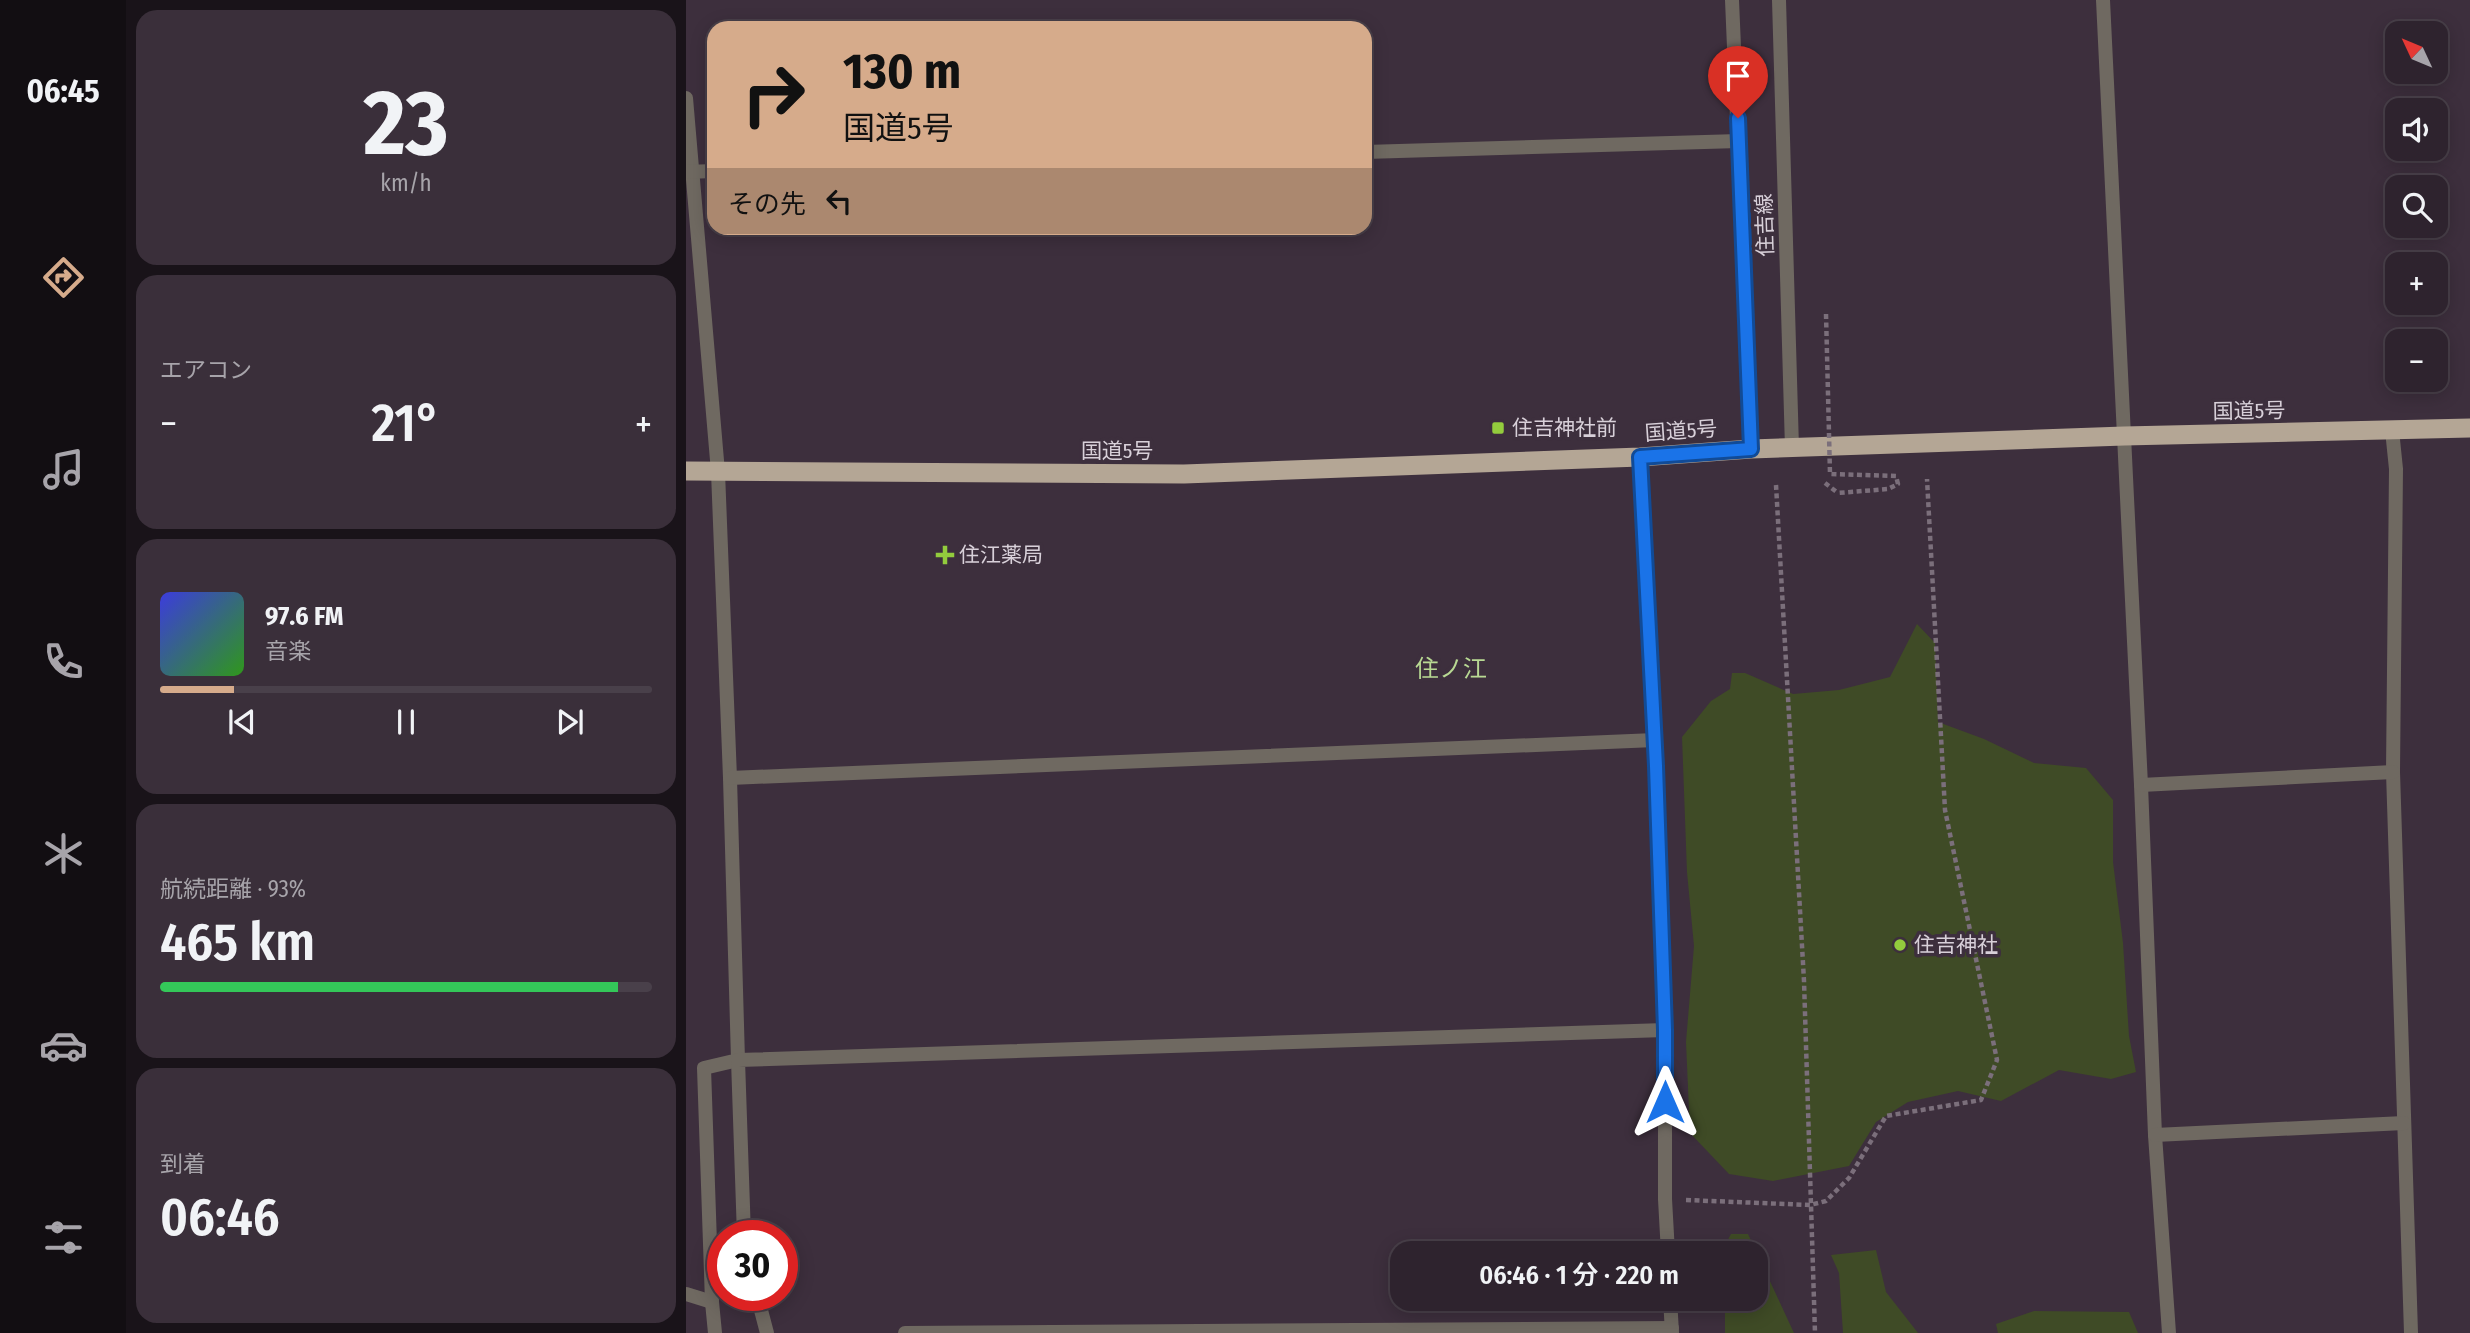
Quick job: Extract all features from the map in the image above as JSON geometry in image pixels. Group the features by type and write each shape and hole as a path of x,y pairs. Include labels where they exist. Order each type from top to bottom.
{"highway":[{"name":"国道5号","path":"686,471 1184,474 1640,457 1751,449 2124,436 2470,428"}],"street":[{"name":"住吉線","path":"1732,0 1751,449"},
{"name":"住吉線","path":"1779,0 1793,448"},
{"path":"2103,0 2155,1135 2169,1333"},
{"path":"686,98 689,172 718,472 743,1220"},
{"path":"1372,152 1739,141"},
{"path":"689,172 707,171"},
{"path":"2392,430 2396,469 2393,772 2411,1333"},
{"path":"1640,457 1655,740 1665,1030 1667,1241"},
{"path":"730,778 1655,740"},
{"path":"2141,785 2393,772"},
{"path":"709,1220 704,1068 738,1060 1665,1030"},
{"path":"2155,1135 2404,1123"},
{"path":"686,1294 707,1300"},
{"path":"713,1311 715,1333"},
{"path":"761,1311 767,1333"},
{"path":"905,1333 1672,1331 1671,1311"}],"path":[{"path":"1825,483 1838,493 1888,489 1898,484 1896,476 1830,474 1826,314"},
{"path":"1665,1199 1810,1205 1826,1201 1849,1178 1886,1116 1981,1100 1997,1060 1945,810 1927,479"},
{"path":"1776,485 1803,954 1815,1333"}],"green space":[{"path":"1917,624 1935,643 1938,722 1984,739 2034,763 2086,768 2113,800 2113,862 2123,943 2129,1036 2136,1072 2111,1079 2059,1070 2001,1101 1958,1091 1908,1102 1876,1122 1849,1166 1773,1181 1729,1174 1690,1133 1686,1042 1694,946 1687,872 1682,737 1711,701 1730,689 1732,673 1745,673 1793,694 1839,690 1890,677"},
{"path":"1731,1234 1748,1234 1751,1241 1727,1241"},
{"path":"1876,1250 1886,1292 1918,1333 1843,1333 1839,1273 1831,1255"},
{"path":"1768,1277 1794,1333 1725,1333 1725,1311 1768,1311"},
{"path":"2034,1311 2129,1312 2138,1333 1998,1333 1996,1324"}],"place":[{"name":"住吉神社前","path":"1498,428"},
{"name":"住江薬局","path":"945,555"},
{"name":"住吉神社","path":"1900,945"}],"district":[{"name":"住ノ江","path":"1451,669"}],"route":[{"path":"1665,1102 1656,766 1640,457 1751,449 1738,118"}]}
